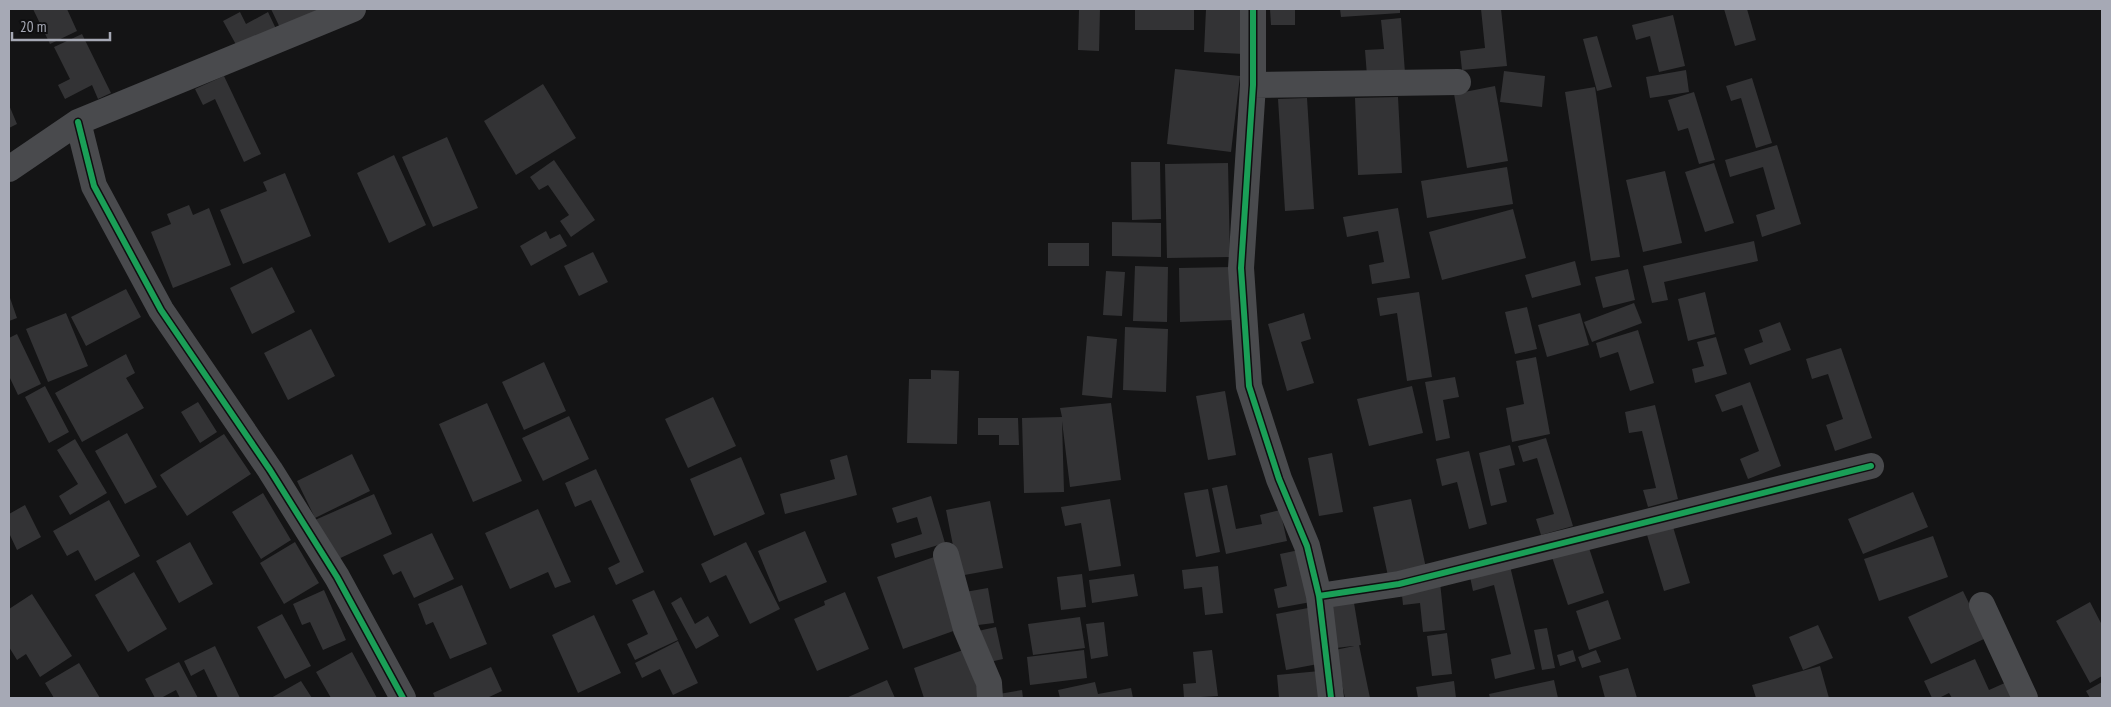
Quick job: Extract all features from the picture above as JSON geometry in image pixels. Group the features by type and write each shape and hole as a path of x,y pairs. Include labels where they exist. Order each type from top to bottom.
{"street":[{"path":"9,169 78,122 353,9"},
{"path":"1253,9 1253,85 1241,268 1249,386 1279,479 1307,546 1319,596 1332,698"},
{"path":"1253,85 1458,82"},
{"path":"78,122 94,186 161,310 270,470 337,577 403,698"},
{"path":"1319,596 1399,584 1871,466"},
{"path":"946,555 966,629 989,683 990,698"},
{"path":"1982,605 2024,698"}],"building":[{"path":"33,9 67,9 77,31 50,44"},
{"path":"271,9 325,9 282,32"},
{"path":"1079,9 1100,9 1099,51 1078,50"},
{"path":"1135,9 1194,9 1194,30 1135,30"},
{"path":"1206,9 1246,9 1244,54 1204,52"},
{"path":"1270,9 1295,9 1295,25 1271,25"},
{"path":"1340,9 1400,9 1400,13 1341,17"},
{"path":"1481,9 1501,9 1507,66 1462,70 1460,51 1485,48"},
{"path":"1724,9 1747,9 1756,40 1735,46"},
{"path":"240,12 246,24 268,12 277,31 239,50 223,21"},
{"path":"1673,15 1685,66 1659,72 1650,36 1636,40 1632,25"},
{"path":"1401,18 1405,73 1367,76 1365,50 1384,49 1381,20"},
{"path":"82,34 111,93 98,99 92,85 65,99 58,85 70,79 54,47"},
{"path":"1597,36 1612,87 1597,91 1583,39"},
{"path":"1175,69 1240,76 1231,152 1167,144"},
{"path":"1686,70 1689,92 1650,98 1646,77"},
{"path":"1504,71 1545,76 1542,107 1500,102"},
{"path":"224,76 261,154 244,162 215,99 203,105 195,89"},
{"path":"1752,78 1772,143 1756,148 1741,98 1731,101 1726,86"},
{"path":"543,84 576,138 516,175 484,121"},
{"path":"1495,86 1508,161 1467,168 1454,94"},
{"path":"1595,87 1620,257 1591,261 1565,92"},
{"path":"1694,92 1715,160 1699,164 1688,128 1678,131 1668,100"},
{"path":"1398,97 1402,173 1358,175 1355,98"},
{"path":"1307,98 1314,209 1285,211 1278,99"},
{"path":"9,105 17,124 9,128"},
{"path":"447,137 478,208 433,227 402,157"},
{"path":"1777,145 1801,224 1762,237 1756,215 1775,209 1763,167 1730,177 1725,160"},
{"path":"394,155 426,225 389,243 357,173"},
{"path":"554,160 595,220 571,237 560,221 569,215 548,185 539,190 530,177"},
{"path":"1131,162 1160,162 1161,219 1132,220"},
{"path":"1228,163 1230,257 1167,258 1165,164"},
{"path":"1714,163 1734,223 1705,232 1685,172"},
{"path":"1507,167 1513,204 1427,218 1421,181"},
{"path":"1665,171 1682,243 1643,252 1626,180"},
{"path":"285,173 311,236 243,264 220,210 267,191 263,182"},
{"path":"189,205 193,215 209,208 231,265 173,288 151,232 171,224 167,214"},
{"path":"1398,208 1410,278 1372,284 1369,265 1384,262 1378,231 1347,237 1343,217"},
{"path":"1513,209 1526,258 1442,280 1429,232"},
{"path":"1112,222 1161,223 1161,257 1112,256"},
{"path":"546,231 550,239 560,234 567,246 531,266 520,246"},
{"path":"1754,241 1758,261 1664,282 1668,300 1652,303 1643,266"},
{"path":"1048,243 1089,243 1089,266 1048,266"},
{"path":"593,252 608,282 579,296 564,266"},
{"path":"1575,261 1581,285 1532,298 1525,275"},
{"path":"1135,266 1168,267 1167,322 1133,321"},
{"path":"272,267 295,312 252,334 230,288"},
{"path":"1232,267 1233,320 1180,322 1179,268"},
{"path":"1628,269 1635,300 1603,308 1595,277"},
{"path":"1106,271 1125,272 1122,316 1103,315"},
{"path":"126,289 141,317 86,346 71,317"},
{"path":"1419,292 1432,377 1407,381 1397,313 1380,316 1377,298"},
{"path":"1705,292 1715,334 1688,341 1678,299"},
{"path":"9,295 17,318 9,321"},
{"path":"1634,303 1642,323 1592,342 1584,322"},
{"path":"1527,307 1537,349 1515,354 1505,312"},
{"path":"66,313 88,366 48,382 26,329"},
{"path":"1304,313 1311,339 1301,342 1314,383 1287,391 1268,324"},
{"path":"1580,313 1589,345 1547,357 1538,325"},
{"path":"1780,322 1791,350 1750,365 1744,349 1763,342 1759,330"},
{"path":"1125,327 1168,329 1166,392 1123,390"},
{"path":"311,329 335,376 288,400 264,353"},
{"path":"1638,330 1654,383 1630,391 1618,352 1600,358 1596,343"},
{"path":"17,334 41,384 18,395 9,376 9,338"},
{"path":"1087,336 1117,339 1112,398 1082,395"},
{"path":"1716,337 1727,374 1695,383 1692,369 1704,366 1697,342"},
{"path":"1841,348 1872,438 1835,451 1826,425 1843,419 1828,374 1812,379 1806,359"},
{"path":"126,354 135,373 126,378 144,408 82,442 55,393"},
{"path":"1536,357 1550,434 1512,442 1506,408 1524,404 1516,361"},
{"path":"544,362 566,411 524,430 502,382"},
{"path":"931,370 959,371 957,444 907,443 909,379 931,379"},
{"path":"1455,377 1459,397 1443,400 1450,438 1436,441 1425,382"},
{"path":"1750,382 1781,466 1748,479 1740,459 1759,451 1742,405 1722,412 1715,395"},
{"path":"45,386 69,432 49,443 25,397"},
{"path":"1412,386 1423,433 1369,446 1357,399"},
{"path":"1225,391 1236,455 1208,460 1196,396"},
{"path":"713,397 736,446 688,468 665,419"},
{"path":"198,402 217,432 200,443 181,412"},
{"path":"487,403 522,481 473,502 439,424"},
{"path":"1111,403 1121,480 1070,487 1062,421 1064,492 1024,493 1022,418 1062,417 1060,408"},
{"path":"1655,405 1678,499 1648,507 1643,490 1656,488 1642,431 1629,433 1625,412"},
{"path":"569,416 589,459 543,481 522,438"},
{"path":"978,418 1018,418 1019,445 999,445 999,435 978,435"},
{"path":"127,433 157,487 125,504 95,451"},
{"path":"224,434 251,474 187,516 160,475"},
{"path":"1546,438 1573,526 1541,535 1536,519 1554,514 1537,458 1523,462 1518,446"},
{"path":"75,439 107,493 70,515 59,496 78,484 57,450"},
{"path":"1510,445 1515,465 1499,469 1507,502 1491,506 1479,453"},
{"path":"1469,451 1487,524 1469,529 1457,482 1442,486 1436,459"},
{"path":"1332,453 1343,512 1319,516 1308,458"},
{"path":"352,454 370,491 315,518 297,481"},
{"path":"847,455 857,495 785,514 780,494 835,479 830,460"},
{"path":"741,457 765,514 714,536 690,479"},
{"path":"596,469 644,572 616,585 608,568 620,562 591,500 575,507 565,483"},
{"path":"1227,485 1236,529 1262,524 1260,515 1280,510 1287,541 1226,554 1212,488"},
{"path":"1208,489 1220,552 1196,557 1184,493"},
{"path":"1913,492 1928,527 1863,554 1848,519"},
{"path":"263,493 291,540 261,559 232,512"},
{"path":"374,494 392,534 334,561 315,520"},
{"path":"931,496 945,543 895,558 891,544 922,534 917,517 897,523 892,508"},
{"path":"1110,499 1121,566 1089,571 1081,523 1065,526 1061,507"},
{"path":"1411,499 1426,568 1388,576 1373,507"},
{"path":"109,500 140,556 95,581 78,550 67,556 53,531"},
{"path":"990,501 1003,568 959,576 946,510"},
{"path":"25,505 41,537 17,550 9,533 9,514"},
{"path":"538,509 571,582 555,588 548,572 510,589 485,533"},
{"path":"1670,517 1690,583 1664,591 1644,525"},
{"path":"805,531 827,582 779,602 758,551"},
{"path":"432,533 454,579 414,598 401,571 393,575 383,555"},
{"path":"1933,536 1948,577 1879,601 1864,559"},
{"path":"1586,539 1604,593 1568,605 1550,551"},
{"path":"190,542 213,584 179,603 156,561"},
{"path":"295,542 319,583 284,604 260,563"},
{"path":"746,542 780,609 750,624 726,575 710,583 701,564"},
{"path":"1299,550 1311,602 1278,608 1274,589 1287,586 1280,554"},
{"path":"934,557 959,629 903,649 877,577"},
{"path":"1509,562 1535,669 1495,679 1491,659 1511,654 1494,585 1473,591 1469,572"},
{"path":"1218,566 1223,613 1205,615 1202,587 1184,589 1182,570"},
{"path":"134,572 167,629 128,652 95,595"},
{"path":"1082,574 1086,607 1061,610 1057,577"},
{"path":"1134,574 1138,596 1092,603 1089,580"},
{"path":"1440,582 1445,630 1423,632 1420,603 1403,605 1401,585"},
{"path":"462,585 487,644 450,659 433,622 426,625 418,604"},
{"path":"988,588 994,623 970,626 965,592"},
{"path":"324,590 346,640 323,650 310,622 302,625 293,604"},
{"path":"654,590 678,640 635,660 627,644 648,634 632,600"},
{"path":"1963,591 1986,638 1931,664 1908,617"},
{"path":"845,592 869,649 817,671 794,619 825,605 824,601"},
{"path":"32,594 72,656 40,677 26,654 17,660 9,647 9,609"},
{"path":"681,597 695,624 708,616 719,636 696,649 671,603"},
{"path":"1353,597 1361,645 1336,648 1329,601"},
{"path":"1608,600 1621,639 1589,650 1576,611"},
{"path":"2090,602 2102,625 2102,676 2090,683 2056,621"},
{"path":"1308,608 1318,664 1286,670 1276,614"},
{"path":"282,614 311,666 285,679 257,627"},
{"path":"594,615 621,673 578,693 552,635"},
{"path":"1080,617 1085,648 1033,655 1028,624"},
{"path":"1104,622 1108,656 1091,659 1086,624"},
{"path":"1818,625 1833,658 1803,670 1789,637"},
{"path":"996,627 1003,659 985,663 978,631"},
{"path":"1547,628 1555,668 1542,670 1534,630"},
{"path":"1447,633 1452,674 1432,676 1427,636"},
{"path":"678,641 698,683 673,695 660,669 642,678 635,663"},
{"path":"1359,645 1370,698 1345,698 1335,650"},
{"path":"215,646 240,698 218,698 204,669 191,676 184,661"},
{"path":"963,650 981,698 924,698 914,668"},
{"path":"1084,650 1087,678 1030,685 1027,657"},
{"path":"1212,650 1218,696 1184,698 1183,684 1196,683 1193,652"},
{"path":"1573,650 1576,661 1560,666 1557,655"},
{"path":"1596,650 1601,662 1582,668 1578,657"},
{"path":"352,652 377,698 331,698 316,672"},
{"path":"1975,659 1989,690 2007,682 2014,698 1952,698 1949,693 1939,698 1932,698 1924,681"},
{"path":"179,662 198,698 180,698 176,690 161,698 155,698 145,679"},
{"path":"79,663 100,698 54,698 45,683"},
{"path":"1820,666 1829,698 1756,698 1752,685"},
{"path":"491,667 502,691 487,698 435,698 433,693"},
{"path":"1628,668 1637,698 1605,698 1599,676"},
{"path":"1320,671 1323,698 1279,698 1277,675"},
{"path":"887,680 895,698 846,698"},
{"path":"1554,680 1558,698 1490,698 1489,694"},
{"path":"301,681 312,698 271,698"},
{"path":"1454,681 1456,698 1418,698 1416,687"},
{"path":"1095,682 1098,694 1131,688 1133,698 1060,698 1058,690"},
{"path":"2102,682 2102,698 2090,698 2086,691"},
{"path":"1022,690 1023,698 1000,698 999,694"}],"cycle path":[{"path":"1253,9 1253,85 1241,268 1249,386 1279,479 1307,546 1319,596 1331,698"},
{"path":"78,122 94,186 161,310 270,470 337,577 403,698"},
{"path":"1319,596 1399,584 1871,466"}]}
